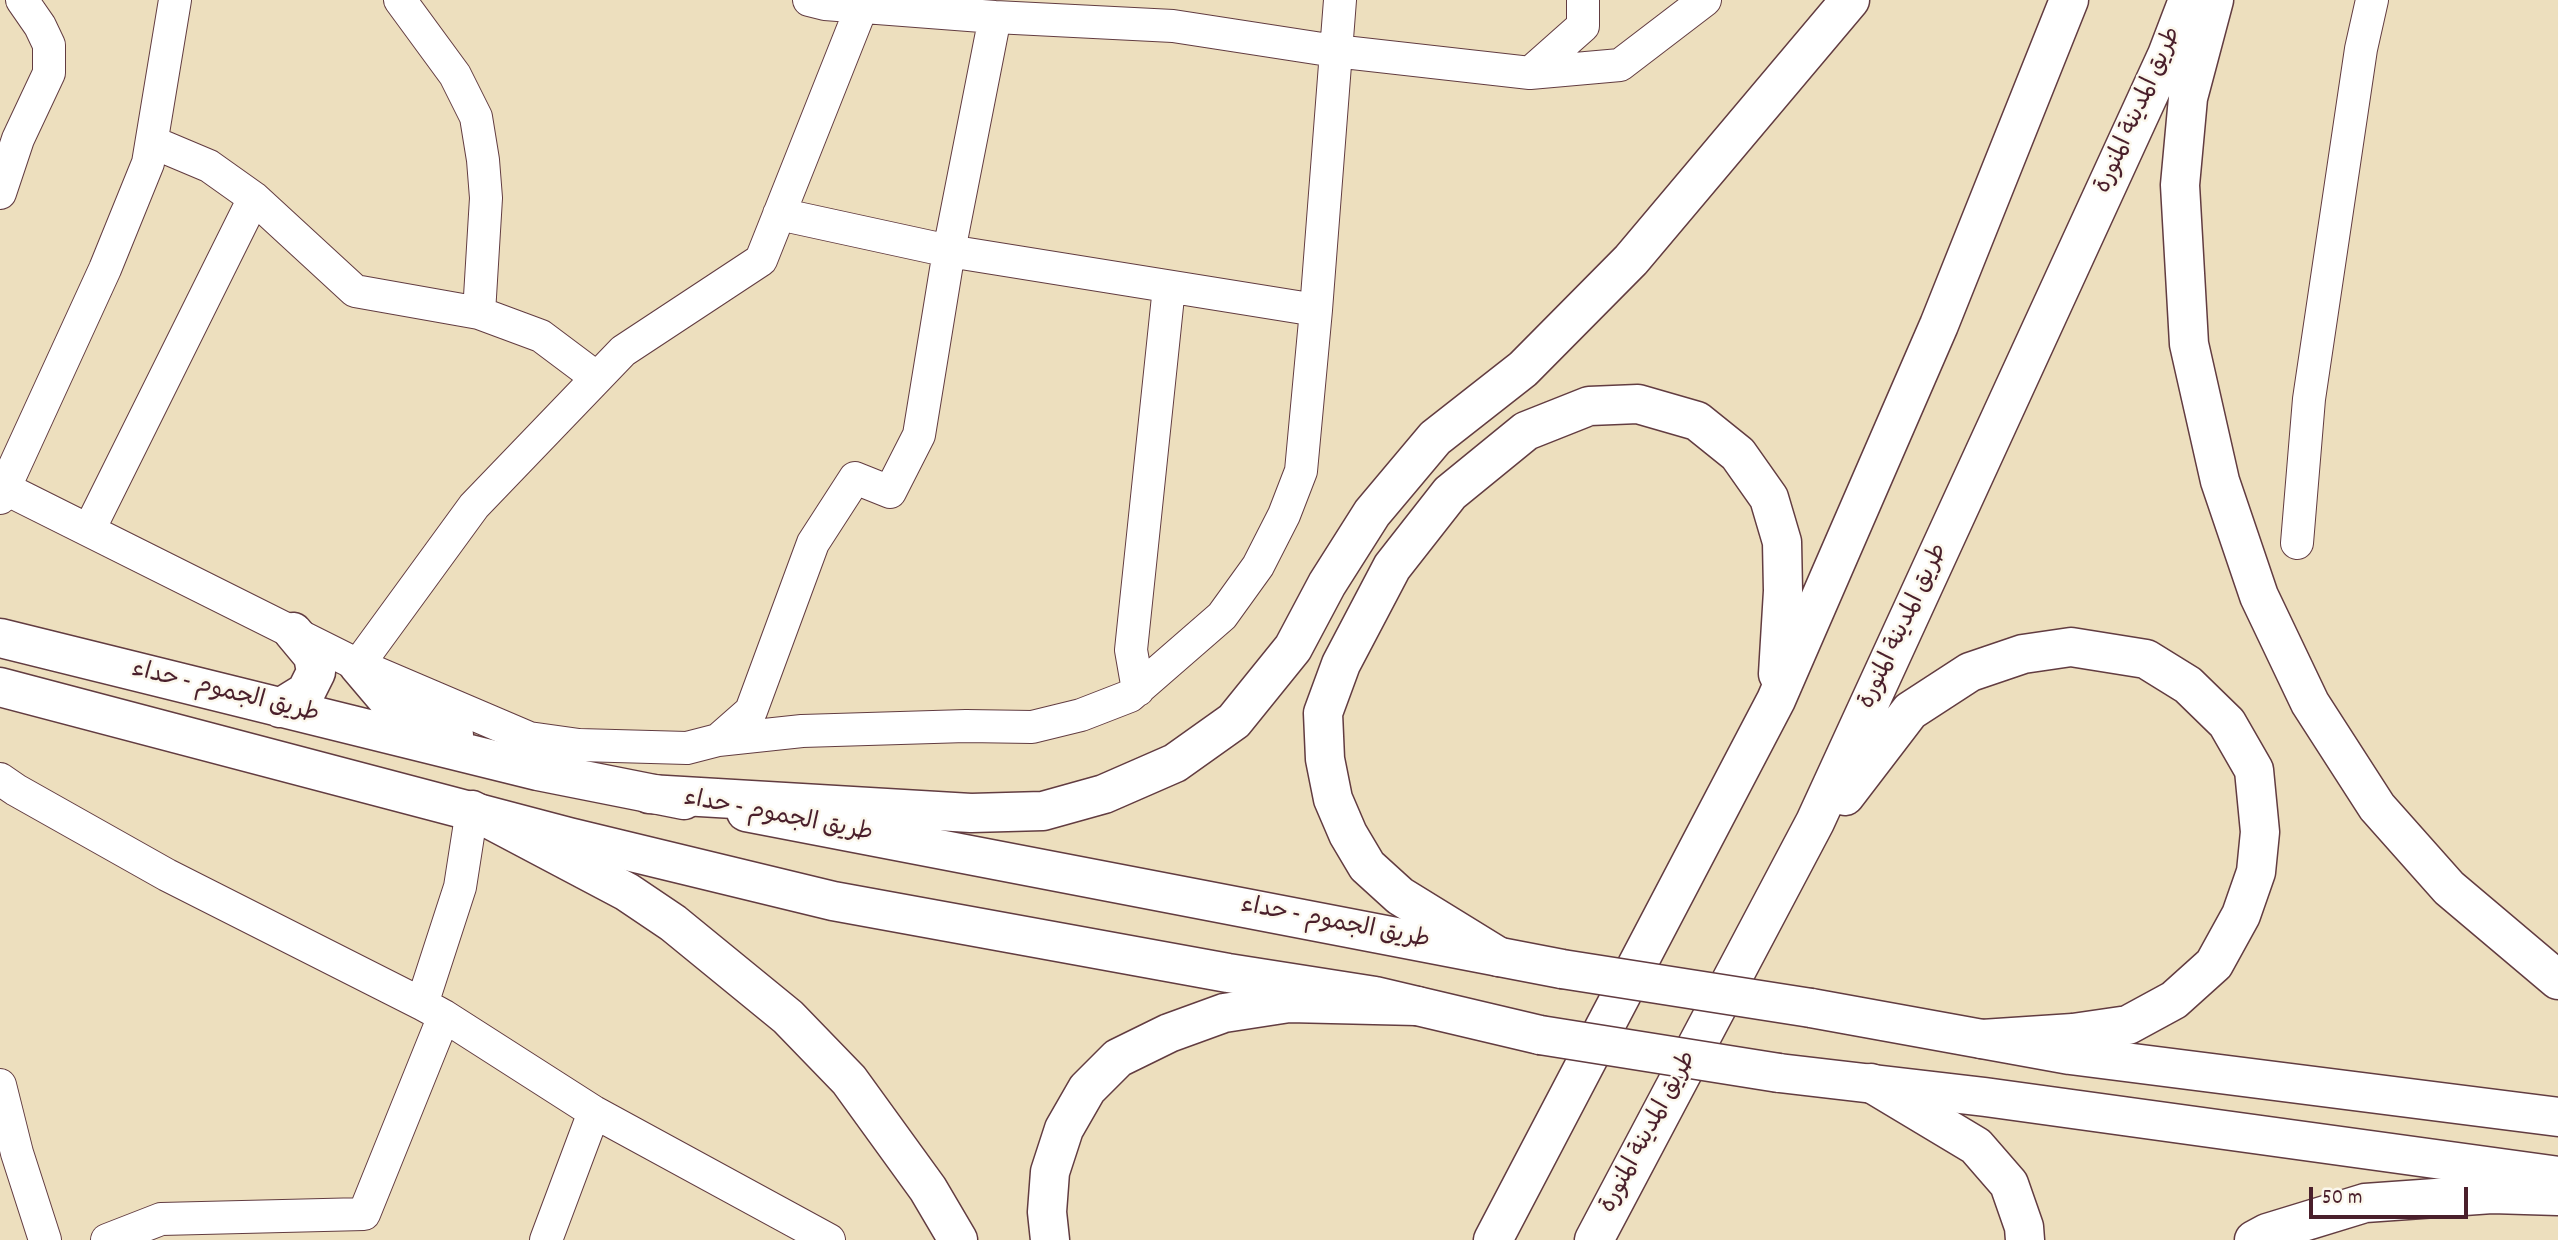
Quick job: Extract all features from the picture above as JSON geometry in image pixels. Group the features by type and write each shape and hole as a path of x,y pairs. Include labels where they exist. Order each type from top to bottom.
{"main road":[{"path":"649,794 971,813 1043,811 1104,794 1175,763 1234,721 1293,648 1326,584 1372,513 1435,438 1523,369 1631,260 1850,0"},
{"path":"1493,1240 1776,700 1939,325 2069,0"},
{"name":"طريق المدينة المنورة","path":"1594,1240 1815,822 2167,55 2188,0"},
{"path":"2214,0 2188,98 2179,185 2189,344 2220,481 2259,596 2310,704 2377,807 2449,888 2558,980"},
{"path":"1499,957 1400,895 1367,866 1348,834 1333,799 1325,759 1323,713 1341,664 1392,567 1451,493 1526,431 1589,406 1638,404 1697,421 1738,454 1769,498 1782,542 1783,591 1776,700"},
{"path":"280,708 306,692 316,672 313,656 293,632"},
{"name":"طريق الجموم - حداء","path":"0,638 516,766 649,794 1562,969 1811,1008 1982,1039"},
{"path":"1781,887 1861,774 1910,711 1970,672 2023,654 2071,647 2147,659 2189,685 2227,723 2254,770 2260,831 2256,872 2241,915 2214,964 2174,1000 2128,1025 2073,1033 1982,1039"},
{"path":"358,665 386,698 516,766"},
{"name":"طريق الجموم - حداء","path":"0,687 582,840 832,901 1228,973 1374,996 1540,1035 1779,1073 1871,1083 2558,1176"},
{"path":"472,810 627,892 673,923 788,1017 849,1080 928,1189 958,1240"},
{"path":"1050,1240 1047,1212 1050,1172 1064,1129 1087,1089 1118,1058 1169,1033 1224,1013 1290,1003 1417,1006"},
{"path":"1982,1039 2070,1055 2558,1116"},
{"path":"1871,1083 1976,1146 2009,1184 2024,1227 2025,1240"},
{"path":"1610,1240 1670,1096"},
{"path":"1470,1240 1556,1119"},
{"path":"2254,1240 2267,1233 2365,1203 2492,1194 2558,1196"}],"street":[{"path":"0,193 18,139 49,73 48,45 40,26 22,0"},
{"path":"175,0 148,163 105,269 1,491 89,530 358,665 529,738 579,745 687,748 718,740 802,731 967,726 1031,727 1081,715 1130,696 1222,616 1258,566 1284,515 1301,471 1340,0"},
{"path":"400,0 455,75 476,117 486,198 479,313"},
{"path":"1530,73 1583,26 1583,0"},
{"path":"820,1 995,17 1154,13 1173,26 1335,51 1530,73 1620,65 1704,0"},
{"path":"2297,544 2309,399 2361,48 2372,0"},
{"path":"358,665 474,506 622,351 761,260 862,6"},
{"path":"718,740 751,711 813,543 855,478 890,492 919,435 949,251 995,17"},
{"path":"152,142 209,166 254,198 355,291 479,313 541,336 597,378"},
{"path":"89,530 254,198"},
{"path":"779,214 949,251 1316,310"},
{"path":"1138,690 1131,650 1169,287"},
{"path":"0,779 167,875 433,1010 594,1112 822,1238"},
{"path":"107,1240 161,1219 365,1214 433,1010 460,887 472,810"},
{"path":"0,1085 9,1157 46,1240"},
{"path":"546,1240 594,1112"}]}
